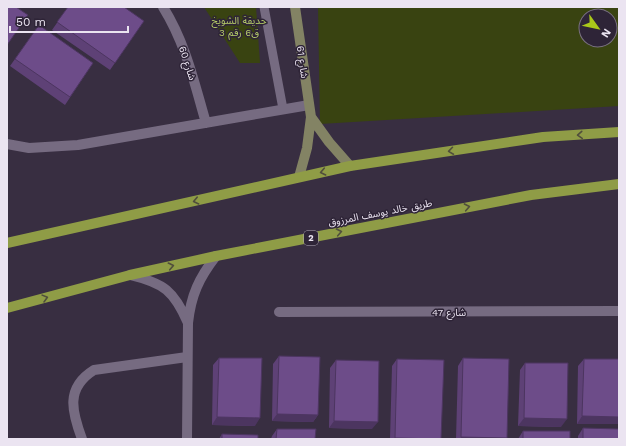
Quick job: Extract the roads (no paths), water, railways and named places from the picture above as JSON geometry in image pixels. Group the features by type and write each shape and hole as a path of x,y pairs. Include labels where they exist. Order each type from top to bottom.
{"main road":[{"path":"7,243 350,166 543,137 619,132"},
{"name":"طريق خالد يوسف المرزوق","path":"7,308 130,275 216,256 531,195 619,184"}],"street":[{"name":"شارع 60","path":"163,7 185,50 206,123"},
{"name":"شارع 61","path":"295,7 311,118 307,148 299,177"},
{"path":"7,144 29,148 78,145 309,105"},
{"name":"شارع 61","path":"311,118 350,166"},
{"path":"187,439 188,323 190,304 196,287 205,270 216,256"},
{"path":"130,275 150,280 167,290 180,305 188,323"},
{"name":"شارع 47","path":"279,312 619,311"},
{"path":"82,439 74,417 73,401 78,385 85,376 94,370 188,357"}],"lane":[{"path":"264,7 283,109"}],"park label":[{"name":"حديقة الشويخ ق6 رقم 3","path":"239,26"}]}
